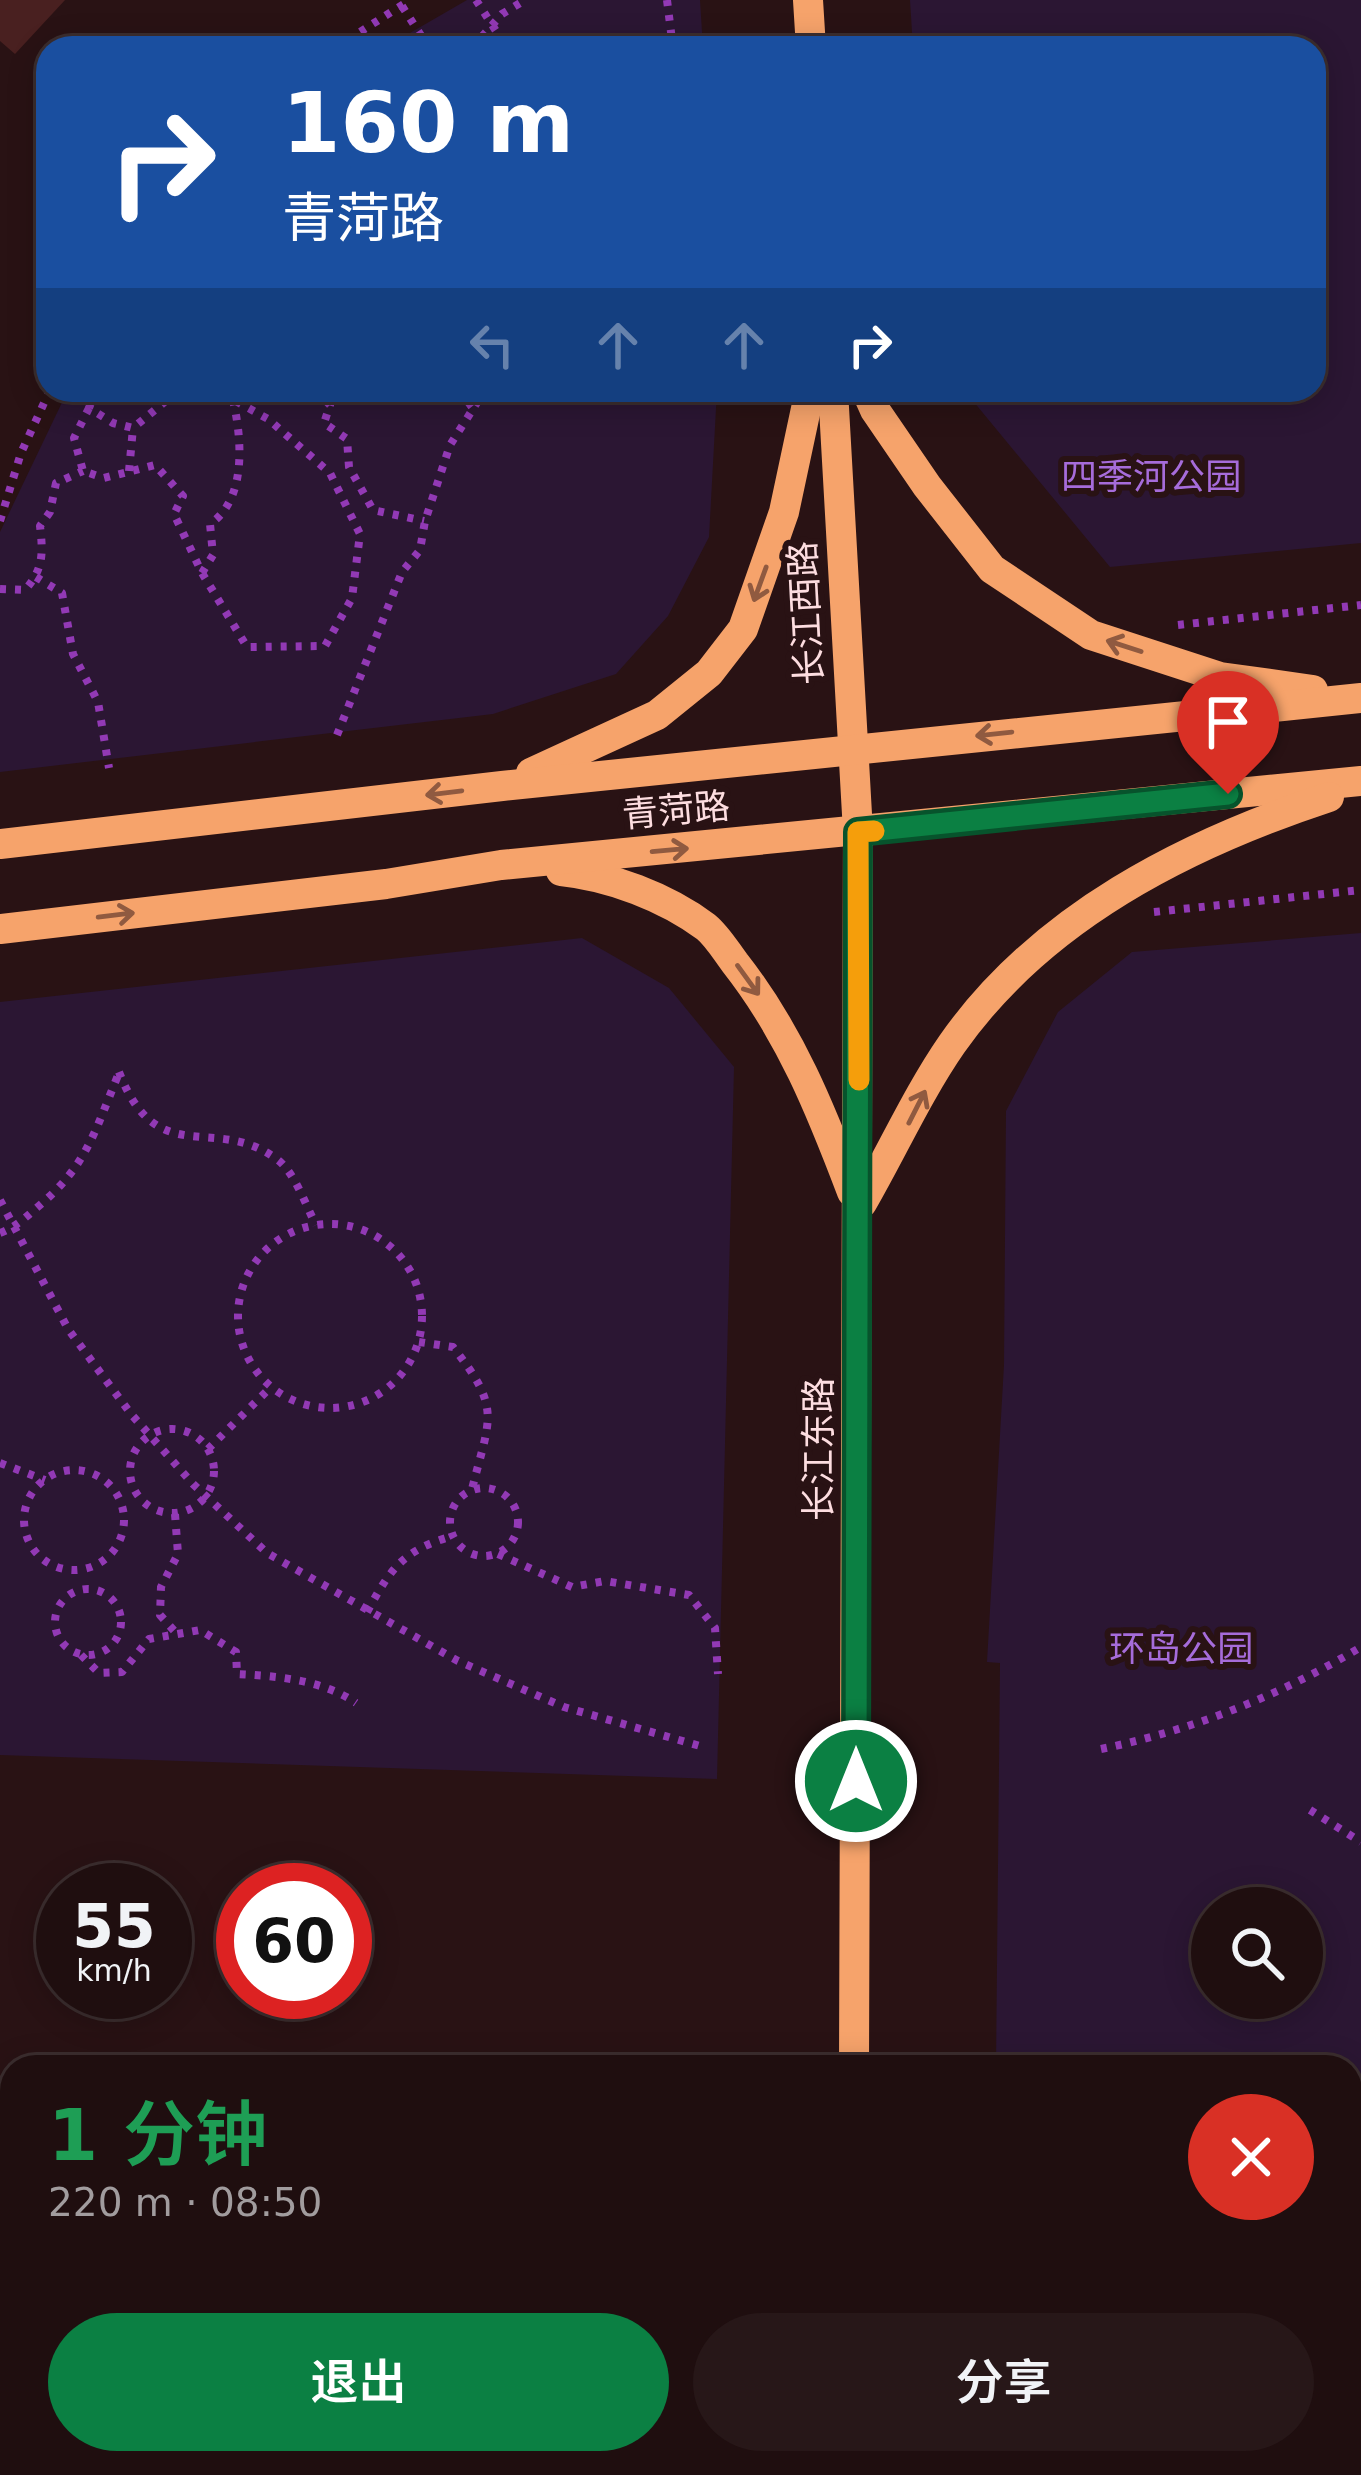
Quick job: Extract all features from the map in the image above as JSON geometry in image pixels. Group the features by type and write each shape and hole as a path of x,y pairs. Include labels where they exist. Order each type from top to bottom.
{"main road":[{"path":"808,0 811,36"},
{"path":"502,786 657,715 709,674 743,629 784,512 807,402"},
{"name":"长江西路","path":"834,402 858,832"},
{"path":"871,402 917,472 992,569 1091,635 1220,676 1361,695"},
{"name":"青菏路","path":"0,844 1361,695"},
{"path":"859,1208 953,1043 1069,921 1180,859 1361,784"},
{"name":"青菏路","path":"0,929 501,866 1361,784"},
{"name":"长江东路","path":"854,2055 858,832"},
{"path":"501,866 592,874 652,897 708,928 790,1042 859,1208"}],"path":[{"path":"476,0 499,36"},
{"path":"482,36 525,0"},
{"path":"667,0 672,36"},
{"path":"351,35 406,3 423,36"},
{"path":"0,521 21,453 44,402"},
{"path":"83,470 74,438 91,402"},
{"path":"129,472 133,428 164,402"},
{"path":"202,572 213,555 209,524 225,513 237,476 241,434 233,402"},
{"path":"0,589 25,590 36,577 43,556 40,526 50,512 56,483 83,470 104,478 155,465 183,496 174,514 247,647 325,646 352,598 360,534 330,473 243,402"},
{"path":"327,402 324,423 346,439 350,467 373,509 424,521"},
{"path":"468,402 475,411"},
{"path":"337,735 402,572 420,550 424,521 450,445 479,402"},
{"path":"89,408 113,423 133,428"},
{"path":"36,577 62,593 73,654 98,702 109,768"},
{"path":"1159,628 1361,605"},
{"path":"1136,914 1361,890"},
{"path":"0,1232 14,1228 65,1184 87,1154 119,1072 131,1102 165,1133 206,1140 243,1139 283,1163 316,1225"},
{"path":"0,1200 68,1329 150,1435 267,1553 458,1661 564,1707 700,1746"},
{"path":"316,1225 346,1225 375,1235 399,1255 415,1281 422,1311 419,1342 406,1370 384,1391 357,1405 326,1409 297,1403 271,1388 251,1365 240,1336 238,1306 246,1277 263,1252 287,1234 316,1225"},
{"path":"419,1342 453,1347 481,1382 491,1411 472,1490"},
{"path":"208,1449 271,1388"},
{"path":"161,1430 187,1432 208,1449 214,1476 206,1496 189,1510 160,1512 137,1496 130,1470 132,1456 150,1435 161,1430"},
{"path":"0,1463 45,1480"},
{"path":"60,1472 91,1473 117,1493 123,1508 120,1540 98,1564 82,1570 49,1563 28,1538 26,1505 45,1480 60,1472"},
{"path":"498,1554 514,1539 518,1527 513,1504 495,1490 472,1490 451,1514 453,1536 467,1552 498,1554 572,1587 605,1581 688,1595 715,1628 718,1674"},
{"path":"123,1508 137,1496"},
{"path":"175,1514 178,1554 161,1587 160,1615 178,1634"},
{"path":"367,1612 390,1569 420,1545 453,1536"},
{"path":"78,1591 82,1570"},
{"path":"82,1655 111,1646 121,1616 110,1597 89,1589 60,1603 55,1625 63,1645 99,1672 122,1672 149,1639 200,1630 236,1652 237,1674 279,1676 341,1693 356,1703"},
{"path":"1102,1748 1163,1736 1213,1718 1330,1666 1361,1647"},
{"path":"1310,1810 1361,1842"}],"green space":[{"path":"467,0 700,0 702,36 405,36"},
{"name":"四季河公园","path":"910,0 1361,0 1361,543 1110,567 974,402 1326,402 1326,36 912,36"},
{"path":"62,402 716,402 709,537 668,616 616,674 493,714 0,772 0,532"},
{"name":"环岛公园","path":"1361,933 1361,2055 996,2055 1000,1663 987,1662 1004,1365 1006,1111 1058,1012 1132,952"},
{"path":"582,938 669,988 734,1067 717,1779 0,1755 0,1002"}],"building":[{"path":"0,0 65,0 15,54 0,41"}],"slow traffic":[{"path":"859,1080 858,832 874,831"}],"route":[{"path":"856,1781 858,832 1228,794"}]}
